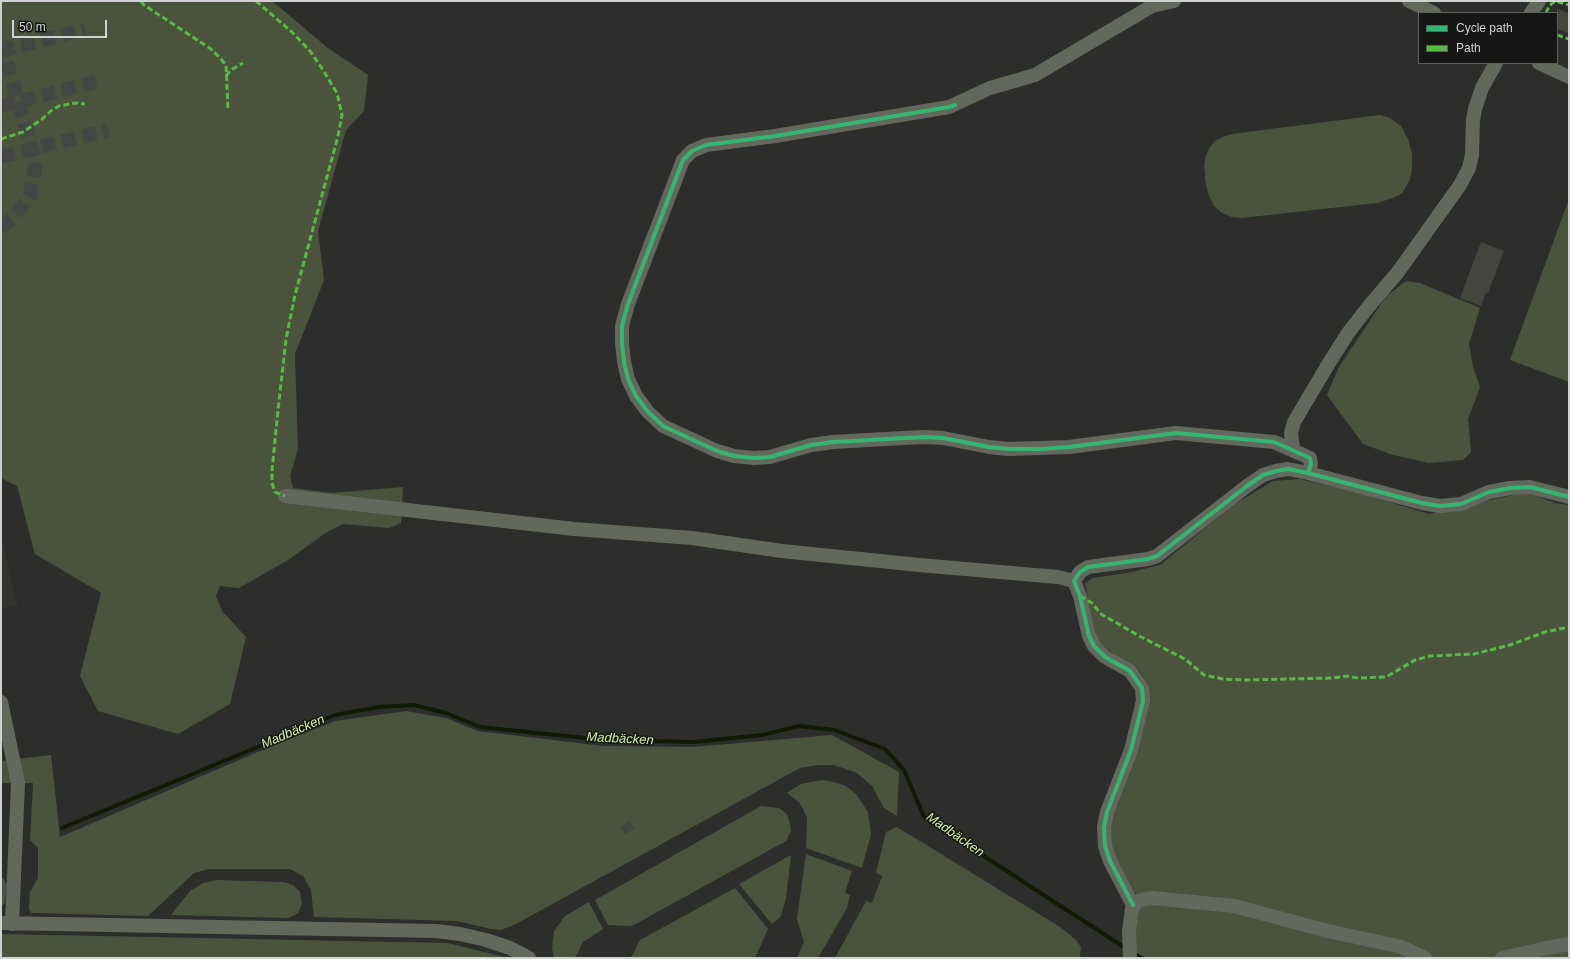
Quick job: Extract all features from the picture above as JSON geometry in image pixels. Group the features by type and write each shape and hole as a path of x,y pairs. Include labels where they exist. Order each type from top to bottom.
{"street":[{"path":"1174,1 1152,6 1035,75 990,88 949,107 774,136 706,145 692,151 682,160 628,304 622,326 624,362 628,379 636,396 648,412 663,426 717,451 734,456 754,458 770,457 811,445 833,442 925,436 989,447 1016,449 1069,447 1176,433 1274,442 1310,458 1311,464 1308,473"},
{"path":"1409,1 1432,12"},
{"path":"1532,12 1539,1"},
{"path":"1294,451 1291,433 1294,422 1329,363 1352,328 1398,272 1460,185 1469,168 1472,155 1473,120 1475,109 1482,88 1495,64"},
{"path":"1541,64 1569,77"},
{"path":"1074,581 1080,572 1088,567 1148,559 1157,556 1247,486 1263,475 1276,471 1288,470 1308,473 1422,503 1440,506 1461,504 1489,492 1510,488 1530,487 1569,497"},
{"path":"285,496 574,529 692,538 782,551 1058,577 1074,581"},
{"path":"1074,581 1080,596 1089,636 1094,646 1105,657 1130,671 1142,688 1143,701 1131,750 1107,812 1104,827 1105,846 1110,861 1133,905"},
{"path":"1,702 18,783 6,923 436,930 486,940 510,948 529,958"},
{"path":"1130,958 1129,931 1133,905 1137,901 1152,898 1234,906 1328,931 1402,947 1425,958"},
{"path":"1502,958 1569,944"}],"shaded area":[{"path":"1,536 17,606 1,610"}],"green space":[{"path":"1,1 272,1 328,48 368,75 364,111 346,130 318,231 324,280 295,354 298,449 290,476 293,488 331,493 403,487 401,523 389,528 343,524 327,532 288,560 239,588 220,586 216,596 222,611 246,637 230,704 178,734 98,711 80,676 101,593 35,554 17,486 1,478"},
{"path":"1380,115 1390,118 1401,126 1408,139 1412,154 1412,170 1409,182 1402,193 1393,198 1377,203 1242,218 1232,217 1222,213 1214,206 1206,185 1204,166 1206,155 1210,147 1215,141 1222,137 1232,134"},
{"path":"1569,199 1569,382 1510,360"},
{"path":"1406,281 1420,283 1480,308 1469,344 1473,367 1480,387 1468,419 1471,452 1463,460 1429,463 1393,455 1363,444 1327,395 1339,367 1383,301 1388,295"},
{"path":"1300,479 1363,494 1429,514 1526,492 1555,503 1569,505 1569,958 1135,958 1136,918 1142,901 1135,893 1117,863 1109,845 1109,820 1140,739 1148,710 1148,684 1138,669 1116,656 1098,641 1085,583 1093,578 1127,573 1160,565 1235,504 1273,481"},
{"path":"406,711 446,718 478,731 603,746 693,747 832,735 899,772 897,816 884,808 872,786 857,773 834,765 818,765 800,768 516,924 501,930 457,921 314,917 311,890 303,876 290,869 209,869 194,873 148,916 31,913 29,909 30,892 38,878 38,848 30,840 33,783 1,783 1,761 51,755 60,837 267,748 335,721"},
{"path":"822,780 846,786 856,794 868,812 871,834 862,868 806,848 807,817 799,802 787,793 801,784"},
{"path":"761,806 779,808 787,814 791,831 786,841 632,926 608,925 595,900"},
{"path":"897,827 1060,927 1076,940 1081,947 1081,958 835,958 866,901 872,903 882,876 876,873 886,832"},
{"path":"806,854 852,871 845,893 850,895 847,908 818,958 797,958 804,942 797,919"},
{"path":"791,855 786,899 781,916 772,924 739,884"},
{"path":"1,876 7,884 5,903 1,907"},
{"path":"217,880 283,882 293,885 300,892 302,904 298,913 289,918 171,915 190,891 203,883"},
{"path":"735,888 768,929 755,958 628,958 632,956 640,940"},
{"path":"589,902 603,929 583,942 575,958 554,958 552,949 554,931 565,916"},
{"path":"1,934 448,943 508,958 1,958"}],"building":[{"path":"1557,9 1569,13 1569,33 1558,29"},
{"path":"1481,242 1504,251 1488,293 1486,292 1481,306 1460,298"},
{"path":"630,821 634,829 625,834 621,826"}],"waterway":[{"name":"Madbäcken","path":"62,828 335,715 379,707 414,705 446,713 480,727 604,740 693,742 762,735 799,726 834,730 885,749 904,770 924,817 1122,946"},
{"name":"Madbäcken","path":"1136,955 1142,958"}],"tunnel":[{"path":"1,51 85,29"},
{"path":"1,42 36,163 30,196 13,218 1,228"},
{"path":"1,106 99,81"},
{"path":"1,157 108,130"}],"marked path":[{"path":"141,1 144,5 211,49 226,65 228,108"},
{"path":"256,1 292,32 310,51 337,93 342,115 338,136 295,295 286,339 272,471 272,483 275,492 285,496"},
{"path":"1546,12 1549,6 1555,1 1569,5"},
{"path":"1558,35 1569,39"},
{"path":"226,76 231,70 243,63"},
{"path":"1,139 23,132 59,106 75,103 85,104"},
{"path":"1080,596 1092,603 1101,614 1141,637 1185,659 1204,675 1223,679 1245,680 1332,678 1347,676 1358,678 1386,677 1415,660 1430,656 1474,654 1510,645 1545,632 1569,627"}],"cycle path":[{"path":"955,105 775,136 706,145 692,151 683,160 628,304 622,326 624,362 628,379 636,396 648,412 663,426 717,451 734,456 754,458 770,457 811,445 833,442 925,437 943,438 1008,449 1040,449 1069,447 1176,433 1274,442 1310,458 1311,464 1308,473"},
{"path":"1133,905 1110,861 1105,846 1104,827 1107,812 1131,750 1143,701 1142,688 1130,671 1105,657 1094,646 1089,636 1080,596 1074,581 1080,572 1088,567 1148,559 1157,556 1263,475 1288,469 1422,503 1440,506 1461,504 1489,492 1510,488 1530,487 1569,497"}]}
